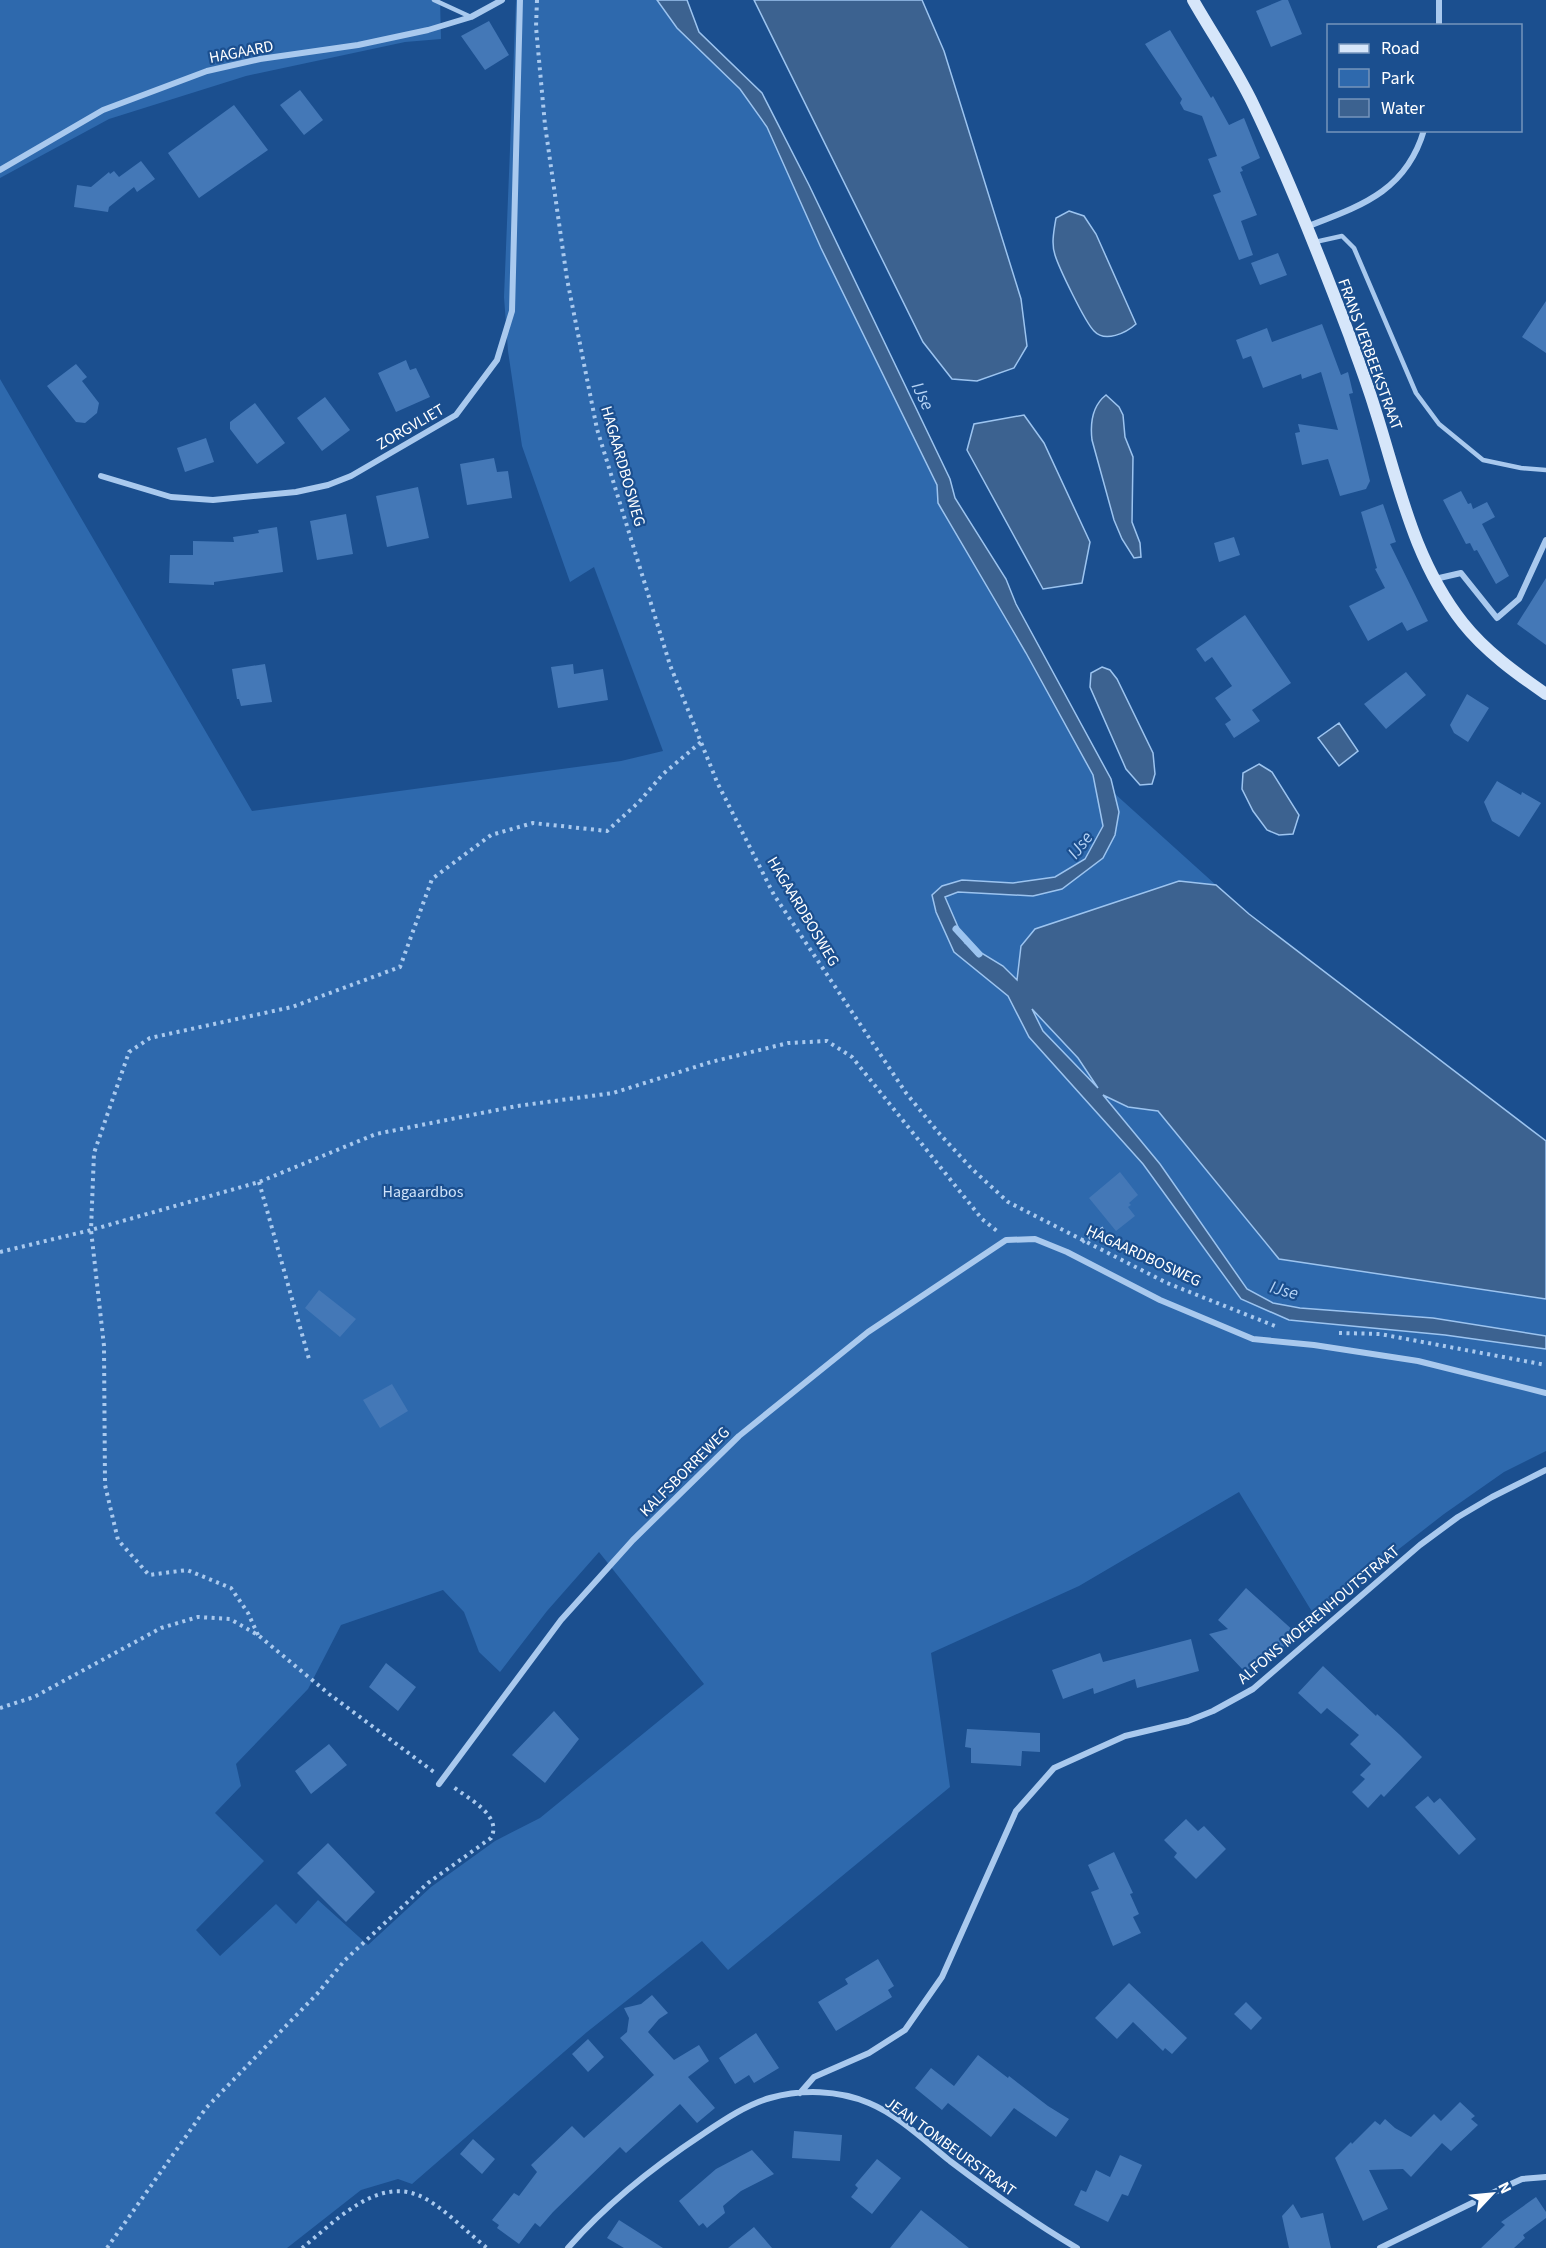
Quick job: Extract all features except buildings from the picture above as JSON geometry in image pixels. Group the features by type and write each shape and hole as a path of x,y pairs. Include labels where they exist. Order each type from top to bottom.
{"main road":[{"name":"FRANS VERBEEKSTRAAT","path":"1192,0 1254,104 1306,227 1374,405 1409,524 1434,579 1465,626 1521,677 1546,694"}],"street":[{"name":"HAGAARD","path":"0,170 103,110 207,71 260,60 358,45 428,30 471,17 502,0"},
{"name":"ZORGVLIET","path":"102,476 171,497 213,500 296,492 328,485 351,476 456,415 497,360 512,311 520,0"},
{"path":"1439,0 1439,24"},
{"path":"1306,227 1353,208 1379,194 1399,179 1418,150 1423,132"},
{"path":"1434,579 1461,573 1497,618 1519,599 1546,540"},
{"name":"HAGAARDBOSWEG","path":"1006,1239 1035,1239 1067,1252 1160,1300 1253,1339 1314,1345 1418,1362 1546,1394"},
{"name":"KALFSBORREWEG","path":"441,1781 561,1620 633,1540 739,1436 868,1332 1006,1239"},
{"name":"ALFONS MOERENHOUTSTRAAT","path":"800,2093 814,2077 869,2053 905,2030 942,1977 1016,1811 1054,1768 1125,1736 1188,1721 1213,1711 1252,1689 1420,1545 1458,1517 1546,1470"},
{"path":"568,2248 615,2198 683,2147 755,2103 800,2093"},
{"name":"JEAN TOMBEURSTRAAT","path":"800,2093 833,2093 870,2103 900,2122 1021,2214 1077,2248"},
{"path":"1380,2248 1510,2184 1522,2179 1546,2177"}],"lane":[{"path":"434,0 471,17"},
{"path":"1312,243 1342,236 1354,248 1416,393 1439,423 1483,460 1521,468 1546,470"}],"path":[{"name":"HAGAARDBOSWEG","path":"537,0 536,27 545,125 567,279 597,429 670,665 717,782 774,896 906,1094 971,1168 1008,1202 1167,1283 1279,1327"},
{"path":"258,1635 248,1612 231,1588 187,1570 149,1575 118,1540 105,1485 105,1346 91,1230 94,1153 129,1052 150,1038 292,1007 400,968 432,879 491,835 533,823 607,831 639,801 663,774 701,742"},
{"path":"0,1251 91,1230 259,1182 376,1134 517,1106 613,1093 711,1062 788,1043 827,1041 852,1057 982,1219 1006,1239"},
{"path":"259,1182 309,1359"},
{"path":"1083,1242 1104,1228"},
{"path":"1336,1333 1380,1334 1546,1365"},
{"path":"0,1708 34,1697 161,1628 198,1617 230,1619 258,1635 329,1694 441,1781 489,1815 494,1827 491,1838 428,1883 345,1960 317,1994 206,2108 107,2248"},
{"path":"302,2248 366,2198 398,2189 425,2198 487,2248"}],"green space":[{"path":"0,0 440,0 441,39 405,42 246,76 109,119 0,178"},
{"name":"Hagaardbos","path":"516,0 678,0 700,40 762,106 987,565 1104,784 1216,885 1179,881 1023,999 1078,1058 1102,1094 1128,1107 1158,1111 1279,1259 1546,1299 1546,1451 1504,1472 1444,1514 1314,1615 1239,1492 1079,1586 931,1653 950,1787 728,1970 702,1941 587,2032 412,2184 398,2179 361,2190 287,2248 0,2248 0,379 252,811 621,761 663,751 594,567 570,582 522,446 508,351 504,297","holes":["599,1552 704,1684 540,1818 495,1841 431,1887 368,1945 318,1900 296,1924 276,1904 220,1956 196,1930 264,1861 215,1813 241,1786 236,1764 308,1689 341,1625 443,1590 464,1612 479,1652 500,1672 547,1611"]}],"water":[{"path":"657,0 687,0 699,32 762,93 809,185 950,479 955,498 1006,579 1016,604 1111,779 1119,812 1115,835 1103,858 1062,889 1033,896 958,892 945,897 965,943 1003,966 1017,980 1021,946 1035,929 1179,881 1216,885 1249,914 1546,1141 1546,1299 1279,1259 1158,1111 1128,1107 1103,1095 1160,1164 1247,1289 1273,1303 1300,1308 1433,1318 1546,1336 1546,1349 1445,1335 1289,1320 1241,1299 1143,1164 1029,1037 1008,996 954,952 936,912 932,895 942,886 962,880 1013,883 1055,877 1085,859 1103,826 1093,775 1026,653 938,503 937,485 821,248 767,127 740,89 677,28","holes":["1032,1009 1078,1058 1098,1088 1043,1031"]},
{"path":"754,0 922,0 944,51 1021,299 1027,346 1014,368 977,381 952,379 923,342"},
{"path":"1069,211 1084,216 1096,234 1136,324 1127,331 1104,336 1094,331 1057,262 1053,242 1056,218"},
{"path":"1106,395 1119,407 1123,415 1125,437 1133,457 1132,522 1140,543 1141,557 1134,558 1114,520 1092,440 1093,415 1101,399"},
{"path":"1024,415 1044,443 1090,542 1082,583 1043,589 967,450 974,424"},
{"path":"1102,667 1110,670 1117,679 1153,753 1155,774 1152,784 1140,785 1126,769 1090,687 1091,673"},
{"path":"1339,723 1358,751 1339,766 1318,738"},
{"path":"1259,764 1272,772 1299,815 1293,834 1279,835 1267,830 1253,811 1242,789 1243,773"}],"waterway":[{"name":"IJse","path":"956,929 979,954"}]}
